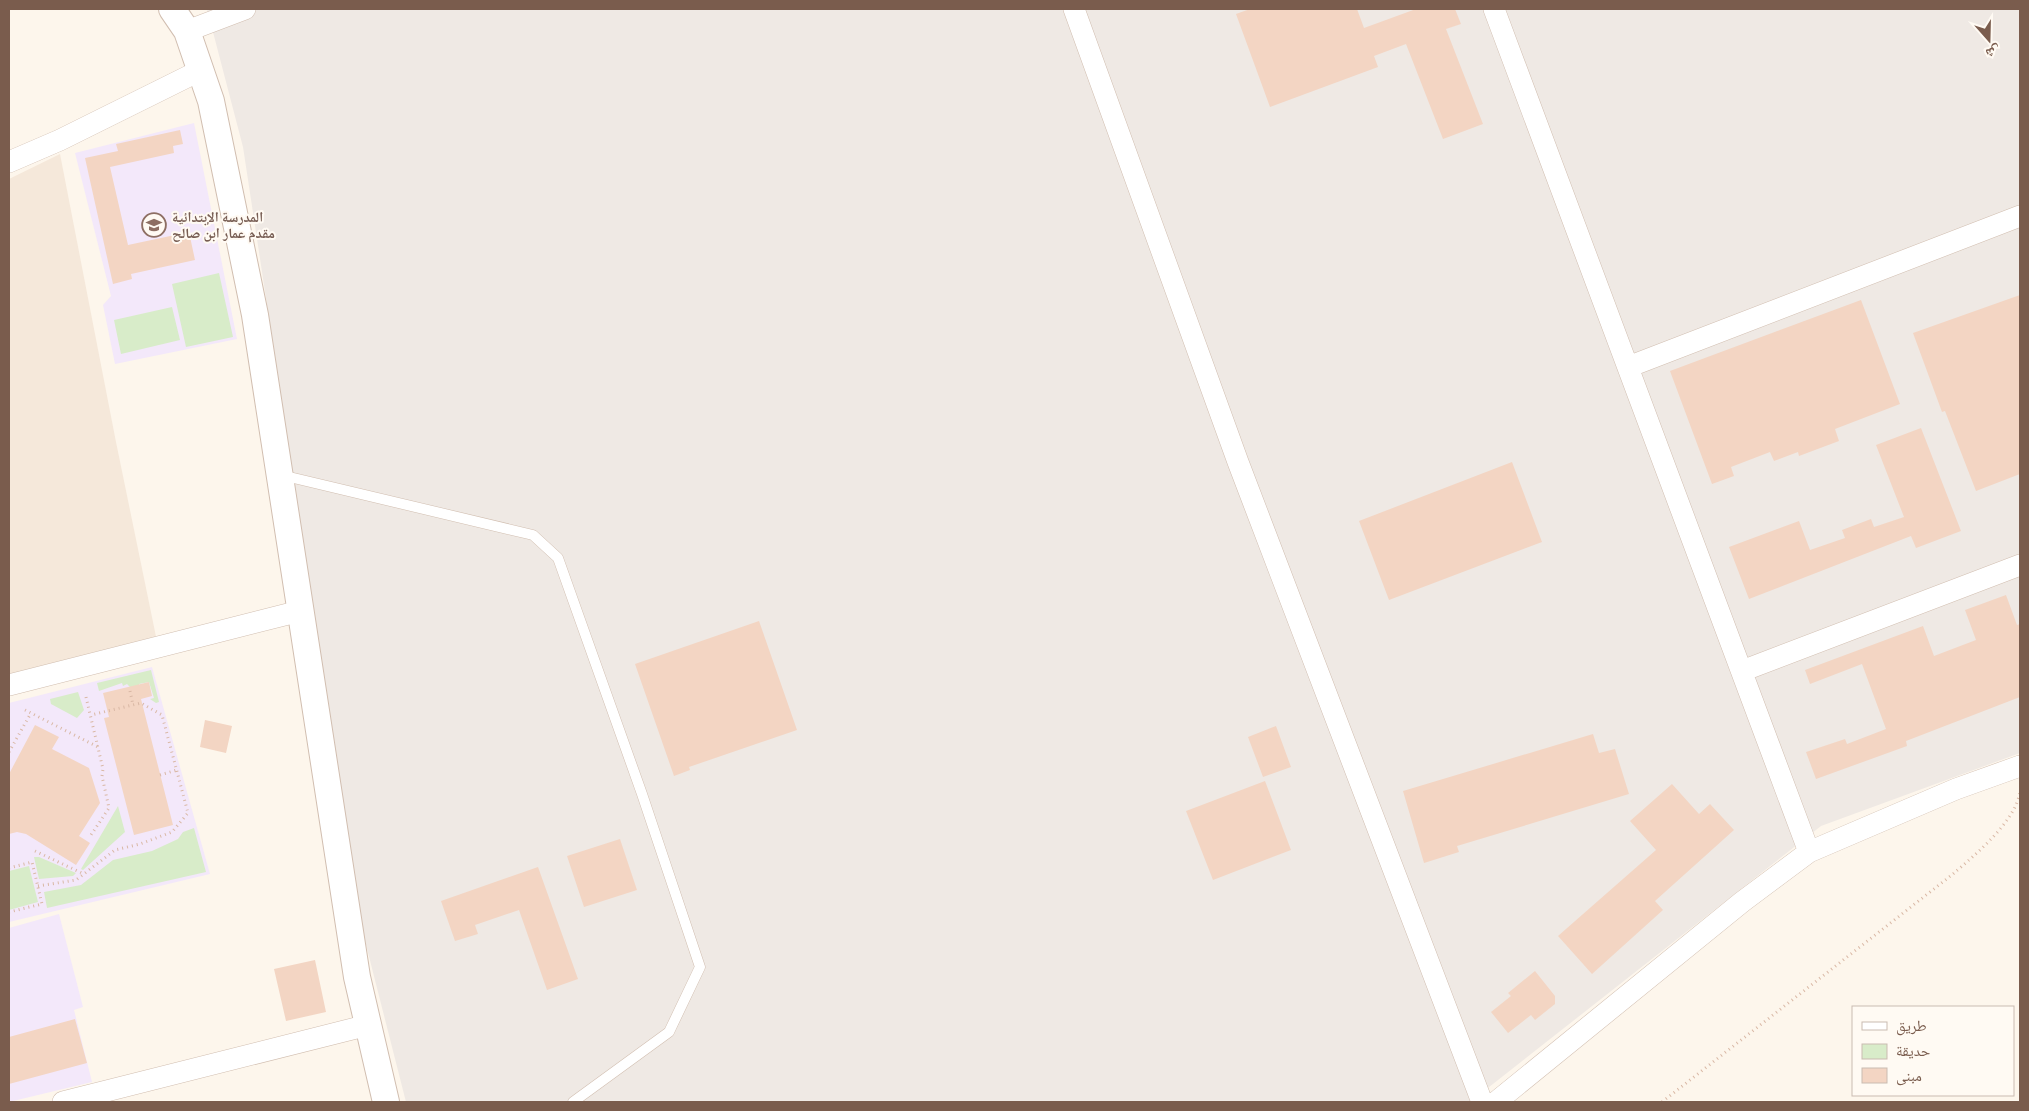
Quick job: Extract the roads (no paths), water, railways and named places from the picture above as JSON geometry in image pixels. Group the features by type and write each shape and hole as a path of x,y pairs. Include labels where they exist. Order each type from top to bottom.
{"street":[{"path":"172,9 188,31 211,101 255,315 357,977 386,1102"},
{"path":"188,31 245,9"},
{"path":"1074,9 1238,462 1482,1102"},
{"path":"1494,9 1809,852"},
{"path":"9,162 60,140 201,70"},
{"path":"1628,367 2020,216"},
{"path":"1742,671 2020,565"},
{"path":"9,685 300,611"},
{"path":"1496,1102 1742,902 1809,852 1956,789 2020,766"},
{"path":"70,1101 368,1025"}],"lane":[{"path":"279,475 533,535 558,558 642,794 700,967 669,1032 573,1102"}],"place":[{"name":"المدرسة الإبتدائية مقدم عمار ابن صالح","path":"154,225"}]}
